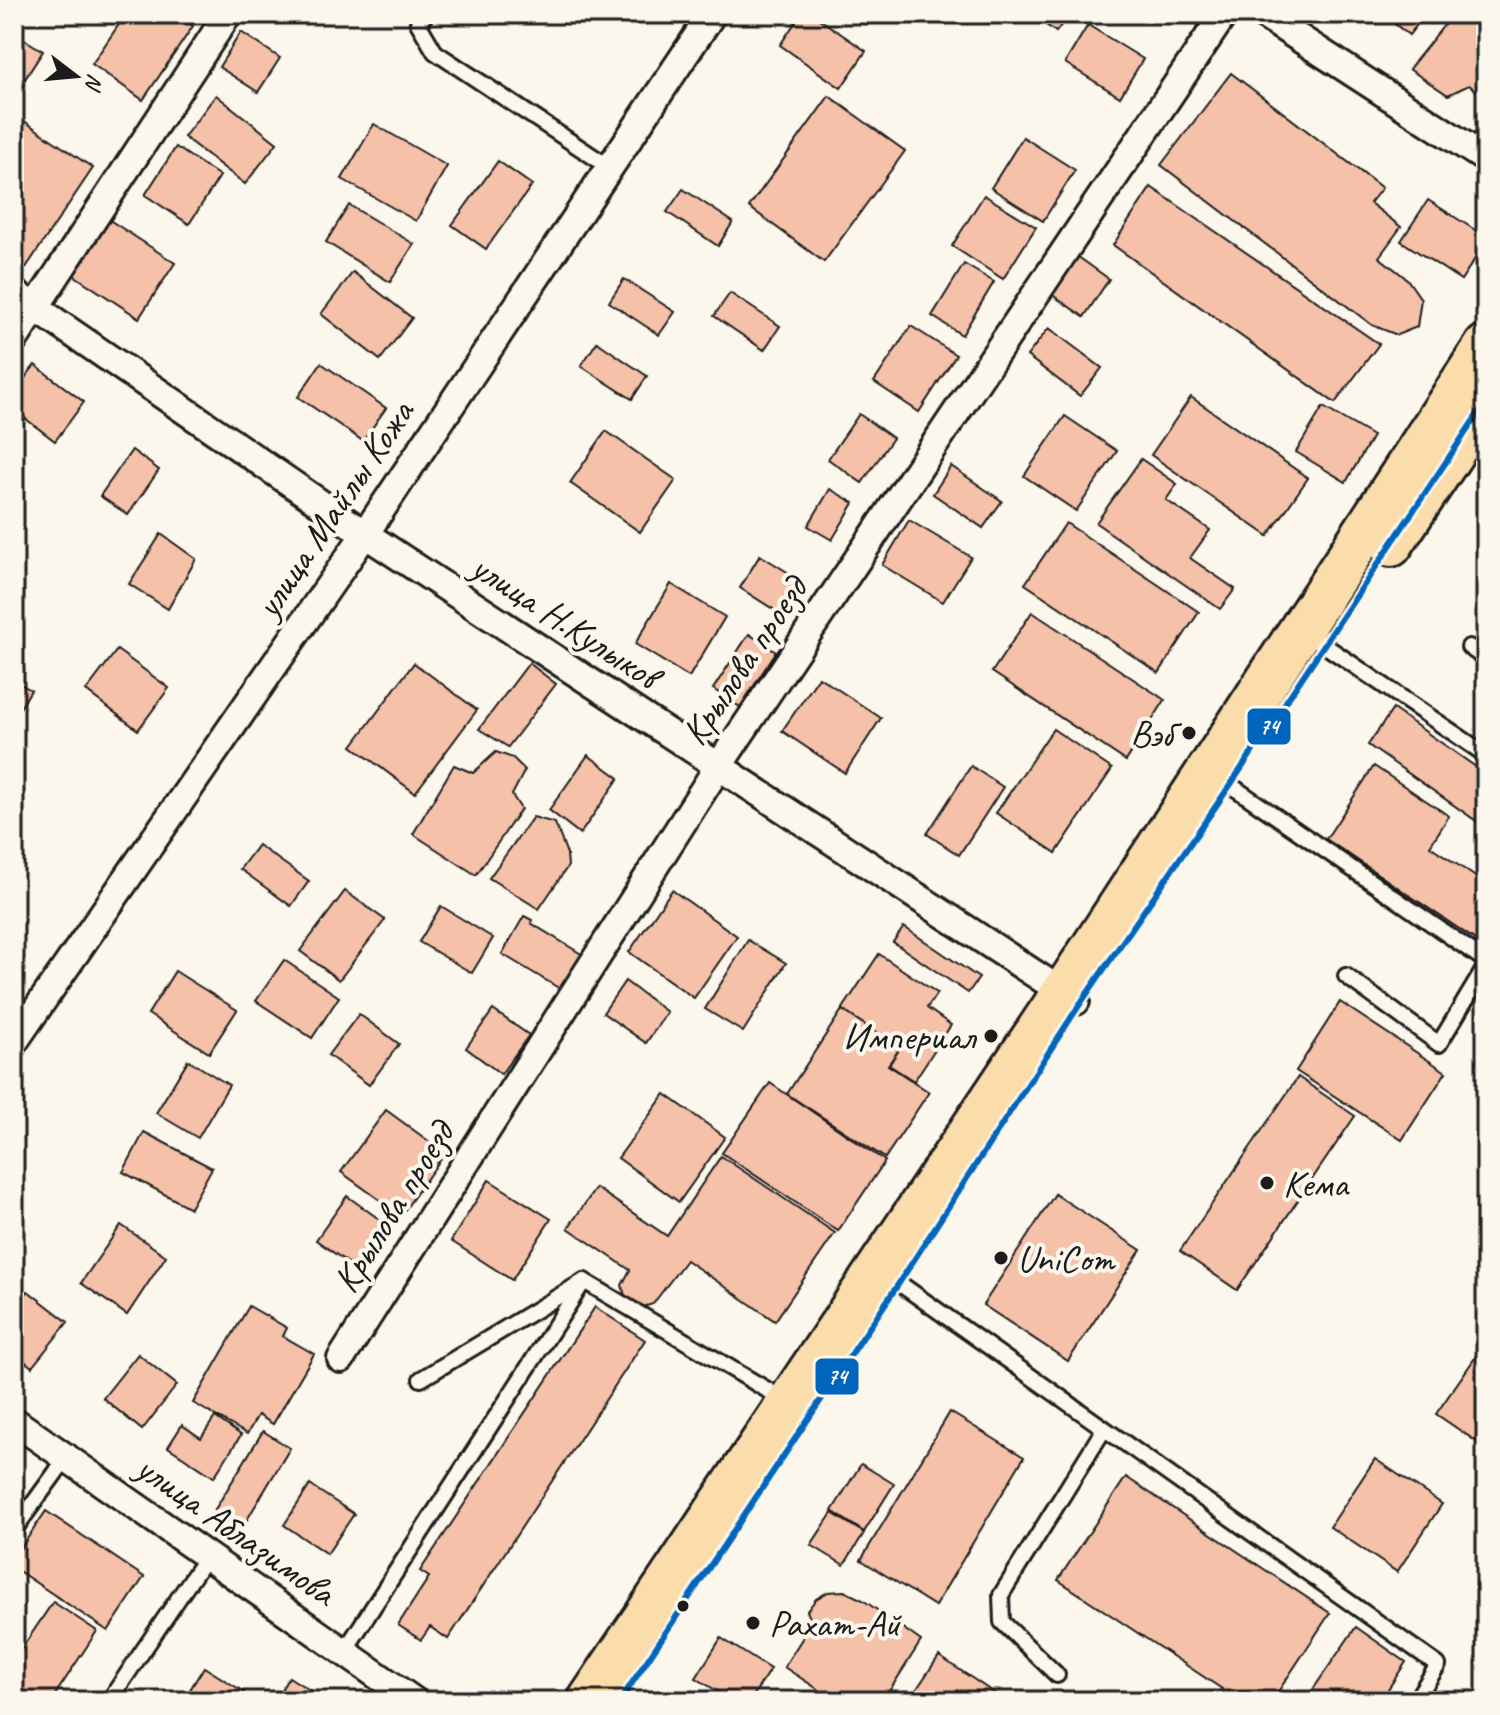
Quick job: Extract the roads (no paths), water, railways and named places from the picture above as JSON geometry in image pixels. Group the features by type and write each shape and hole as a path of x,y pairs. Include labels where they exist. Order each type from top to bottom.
{"main road":[{"path":"620,1701 889,1276 1313,637 1486,346"},
{"path":"1313,637 1486,402"},
{"path":"589,1701 789,1403 889,1276"}],"street":[{"path":"14,340 25,301 228,14"},
{"name":"Крылова проезд","path":"341,1359 718,767 1224,14"},
{"path":"1262,14 1486,159"},
{"name":"улица Майлы Кожа","path":"14,1042 365,534 709,15"},
{"name":"улица Н.Кулыков","path":"25,301 365,534 1071,998"},
{"name":"улица Аблазимова","path":"14,1421 414,1701"}],"lane":[{"path":"426,14 418,23 435,52 609,167"},
{"path":"1313,637 1486,755"},
{"path":"1469,647 1486,659"},
{"path":"1220,778 1486,964 1439,1044 1346,976"},
{"path":"889,1276 1438,1665 1415,1701"},
{"path":"584,1281 789,1403"},
{"path":"421,1379 584,1281"},
{"path":"344,1652 584,1281"},
{"path":"1057,1675 1002,1622 1001,1595 1104,1429"},
{"path":"14,1530 67,1457"},
{"path":"109,1701 207,1556"}],"place":[{"name":"Вэб","path":"1189,733"},
{"name":"Империал","path":"991,1036"},
{"name":"Кема","path":"1267,1183"},
{"name":"UniCom","path":"1001,1258"},
{"name":"Рахат-Ай","path":"753,1623"}]}
